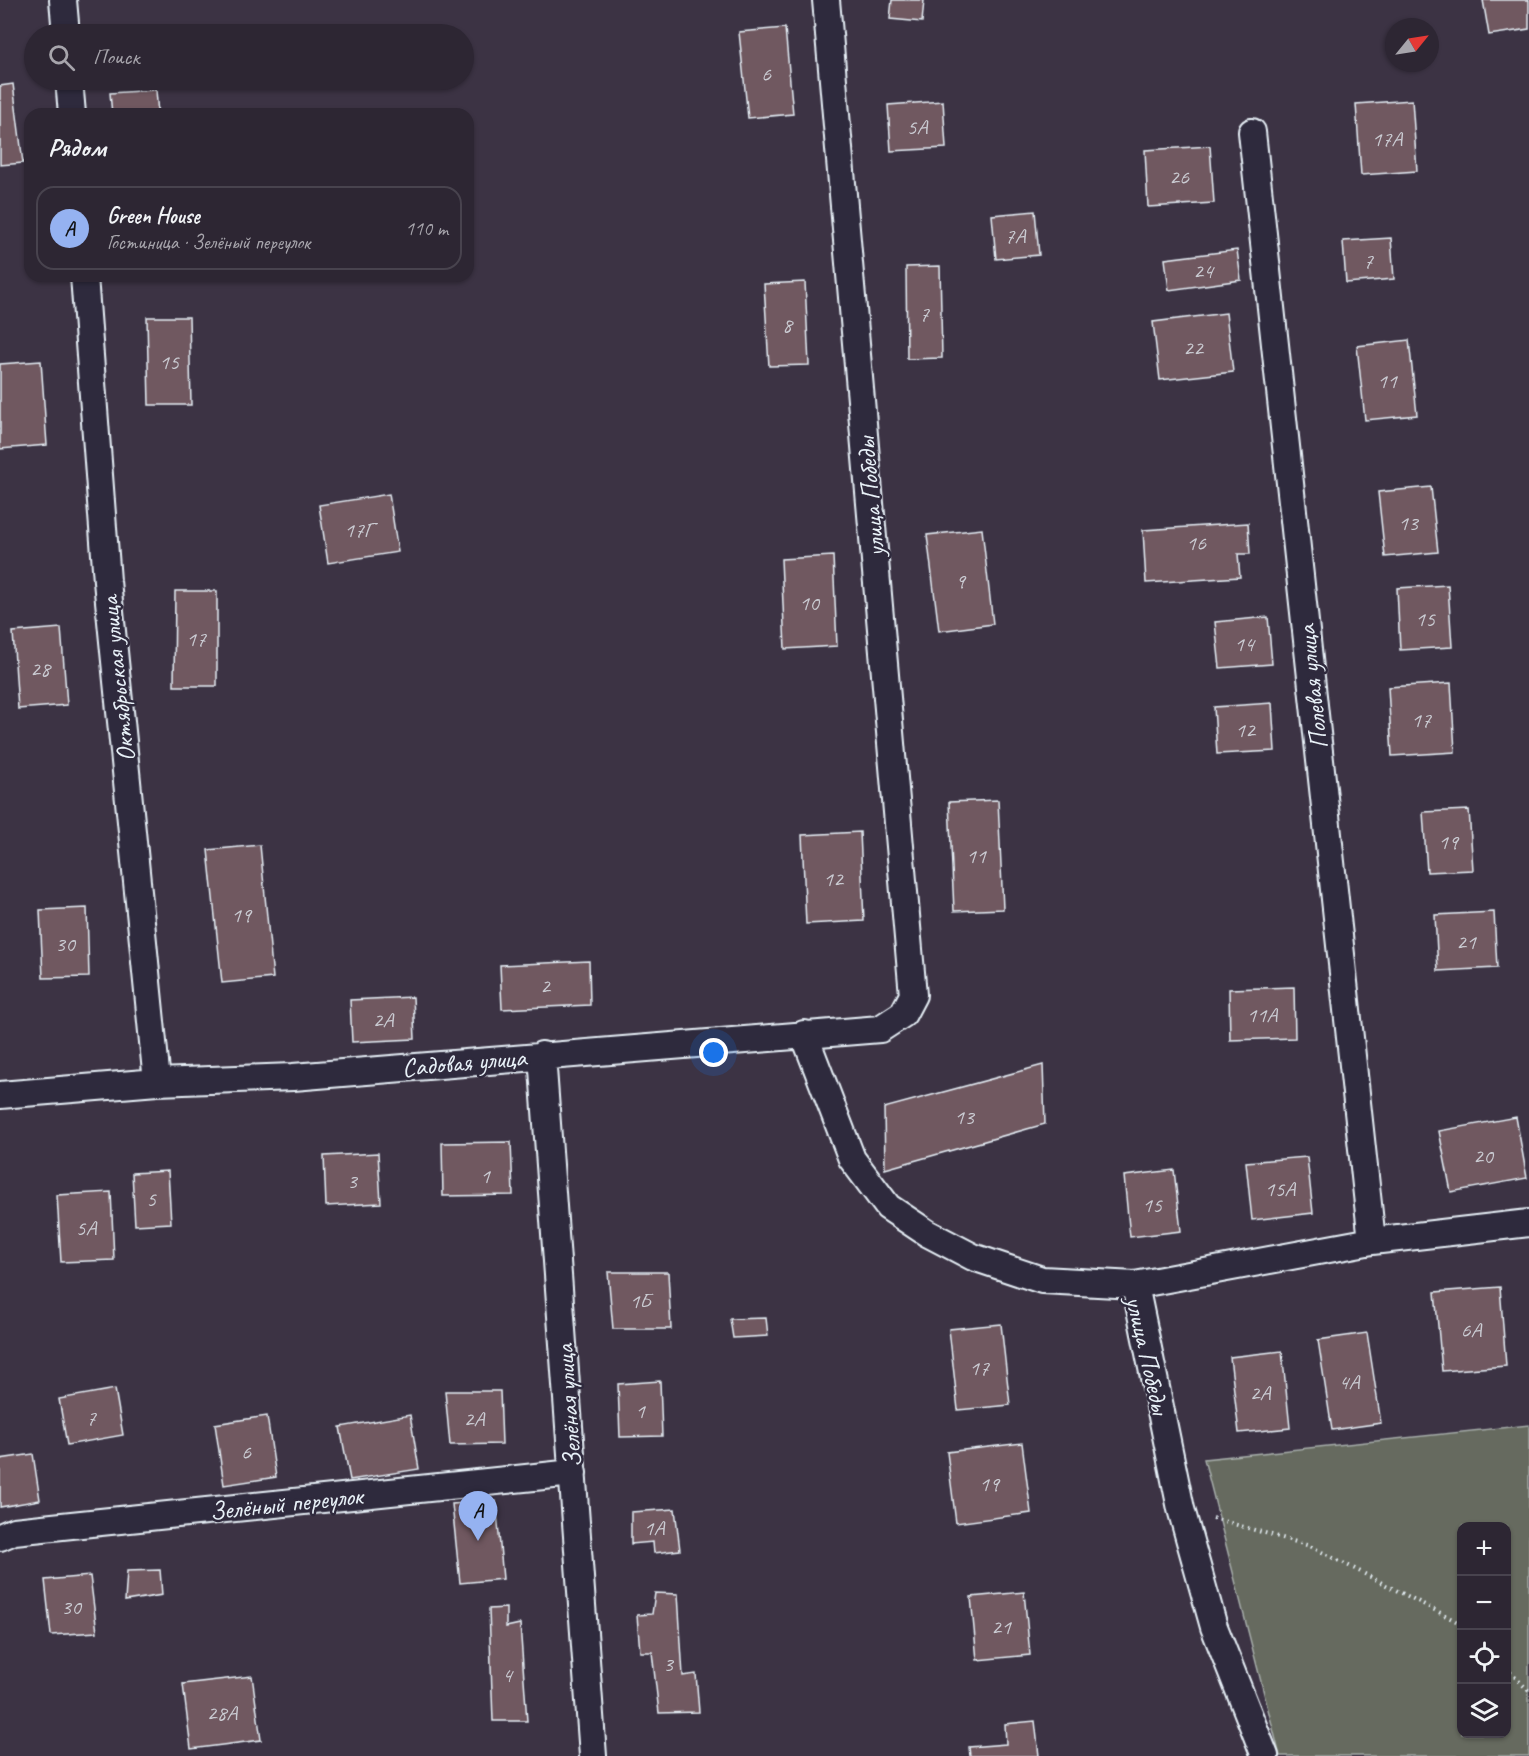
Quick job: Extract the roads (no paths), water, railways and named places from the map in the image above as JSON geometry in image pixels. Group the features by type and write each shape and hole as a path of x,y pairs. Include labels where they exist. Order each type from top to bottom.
{"street":[{"path":"63,0 65,24"},
{"name":"улица Победы","path":"826,0 913,995"},
{"path":"70,90 71,108"},
{"name":"Полевая улица","path":"1252,132 1372,1241"},
{"name":"Октябрьская улица","path":"84,282 107,581 157,1082"},
{"name":"Садовая улица","path":"0,1095 157,1082 292,1077 880,1029 903,1014 913,995"},
{"name":"улица Победы","path":"804,1034 852,1159 888,1208 927,1233 973,1257 1042,1280 1135,1285 1180,1509 1214,1627 1265,1756"},
{"name":"Зелёная улица","path":"542,1055 593,1756"},
{"path":"1135,1285 1372,1241 1529,1223"},
{"name":"Зелёный переулок","path":"0,1537 14,1531 573,1473"}],"place":[{"name":"Green House","path":"478,1541"}]}
